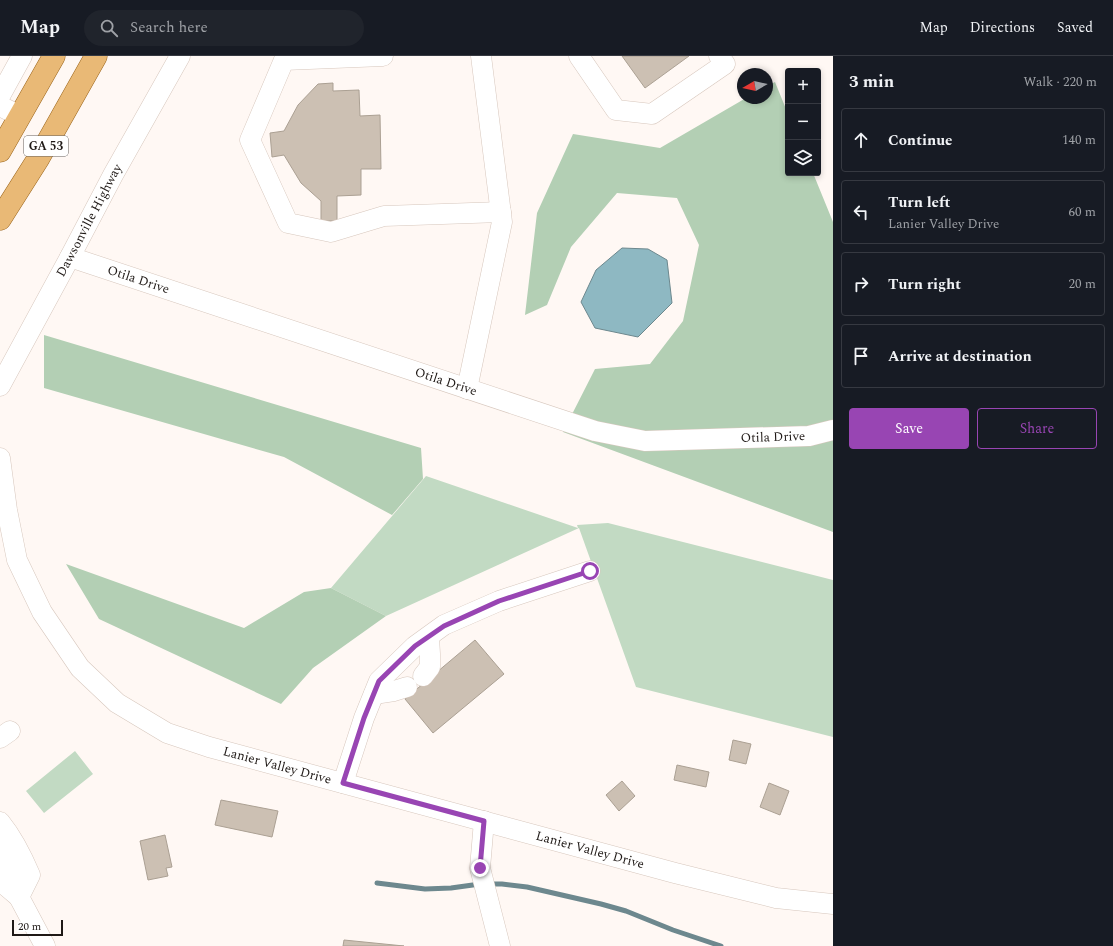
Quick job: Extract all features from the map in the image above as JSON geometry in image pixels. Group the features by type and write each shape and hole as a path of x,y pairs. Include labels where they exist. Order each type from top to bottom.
{"main road":[{"name":"GA 53","path":"0,151 54,56"},
{"name":"GA 53","path":"0,219 38,160 96,56"}],"street":[{"path":"0,96 22,56"},
{"name":"Dawsonville Highway","path":"0,386 113,174 180,56"},
{"path":"383,56 284,58 250,140 288,223 331,232 384,216 501,212"},
{"path":"467,388 502,222 481,56"},
{"path":"579,56 616,110 652,114 725,64 719,56"},
{"path":"0,106 20,116"},
{"name":"Otila Drive","path":"70,257 595,431 645,441 809,436 833,430"},
{"name":"Lanier Valley Drive","path":"0,458 7,510 5,528 42,612 80,668 117,703 167,733 209,747 675,874 776,898 833,904"},
{"path":"343,783 364,718 379,681 415,646 444,626 499,601 590,571"},
{"path":"374,694 394,691 415,681 430,667 428,637"},
{"path":"484,821 480,868 500,946"},
{"path":"3,836 20,852 30,875 19,897"},
{"path":"0,874 5,885 19,897 45,946"}],"green space":[{"path":"775,82 785,107 785,176 814,176 833,222 833,532 563,432 595,369 650,364 683,321 699,245 677,198 617,193 571,247 547,305 525,315 537,213 573,134 660,148 737,103 773,104 773,83"},
{"path":"44,335 421,448 423,479 392,515 284,457 44,388"},
{"path":"426,476 578,528 577,525 608,523 833,580 833,737 636,687 579,528 386,616 331,588"},
{"path":"66,564 244,628 304,592 331,588 386,616 313,668 281,704 99,619"},
{"path":"75,751 93,774 44,813 26,791"}],"water":[{"path":"622,248 648,249 667,260 672,303 638,337 595,328 581,302 596,270"}],"building":[{"path":"622,56 689,56 645,88"},
{"path":"333,83 333,91 359,90 360,116 380,115 381,169 361,169 361,195 337,196 337,221 321,221 321,201 301,183 284,155 272,157 270,133 284,131 298,105 318,84"},
{"path":"475,640 504,674 433,733 405,699"},
{"path":"733,740 751,744 746,764 729,760"},
{"path":"677,765 709,772 706,787 674,780"},
{"path":"622,781 635,796 619,811 606,795"},
{"path":"769,783 789,791 780,815 760,807"},
{"path":"221,800 278,811 272,837 215,825"},
{"path":"165,835 172,867 166,868 168,876 148,880 140,841"},
{"path":"344,940 404,946 343,946"}],"waterway":[{"path":"377,883 425,889 451,888 480,884"},
{"path":"488,884 527,887 601,904 626,911 673,930 721,946"}],"route":[{"path":"480,868 484,821 343,783 364,718 379,681 415,646 444,626 499,601 590,571"}]}
